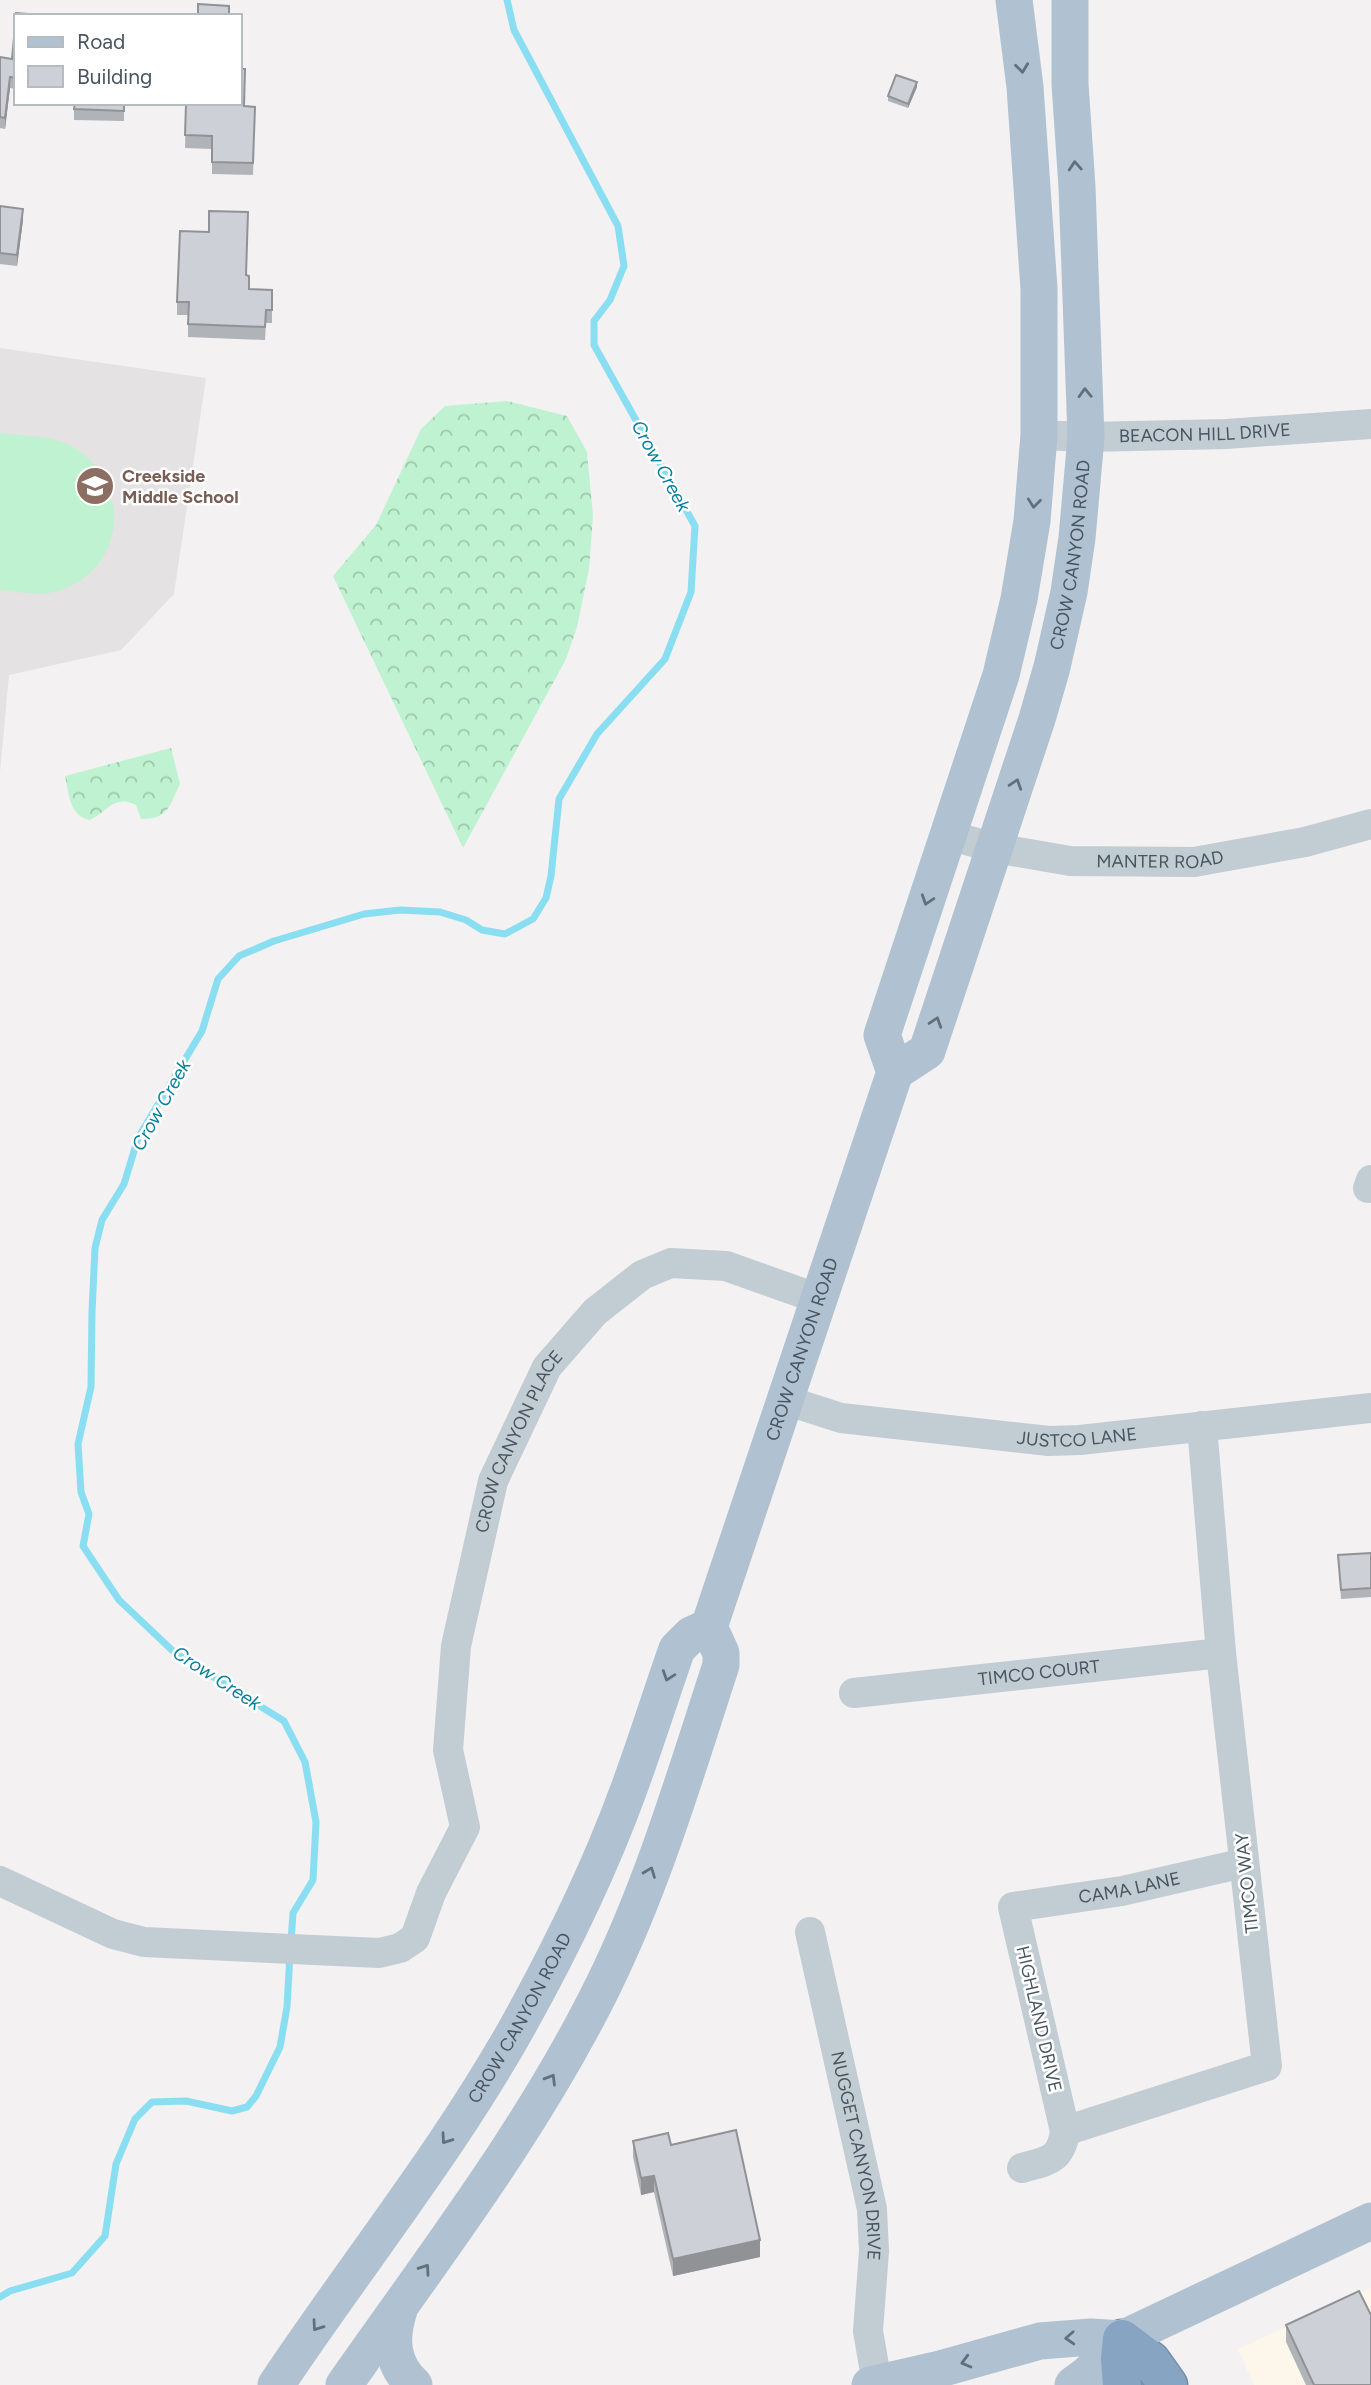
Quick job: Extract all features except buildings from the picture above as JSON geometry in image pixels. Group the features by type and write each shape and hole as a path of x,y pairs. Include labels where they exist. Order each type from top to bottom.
{"highway":[{"path":"1122,2385 1119,2358 1122,2339 1151,2361 1168,2385"}],"main road":[{"path":"895,1072 882,1035 993,701 1014,624 1032,520 1039,435 1039,289 1025,87 1014,0"},
{"name":"CROW CANYON ROAD","path":"276,2385 454,2128 517,2027 574,1919 627,1794 677,1649 691,1635 709,1627 895,1072 927,1051 995,848 1037,719 1058,642 1077,538 1086,437 1077,187 1070,84 1070,0"},
{"path":"344,2385 525,2123 567,2054 610,1970 657,1854 721,1665 721,1653 709,1627"},
{"path":"1073,2385 1097,2366 1122,2339 1371,2221"},
{"path":"401,2304 393,2332 395,2357 404,2376 414,2385"},
{"path":"874,2384 1040,2341 1091,2337 1122,2339"}],"street":[{"name":"BEACON HILL DRIVE","path":"1039,435 1086,437 1226,434 1371,424"},
{"name":"MANTER ROAD","path":"948,835 995,848 1070,861 1194,862 1305,842 1371,824"},
{"name":"CROW CANYON PLACE","path":"0,1881 98,1928 127,1939 163,1944 379,1953 400,1948 415,1938 431,1892 465,1827 448,1750 456,1646 493,1481 547,1367 595,1312 642,1275 671,1263 726,1266 819,1299"},
{"name":"JUSTCO LANE","path":"785,1400 841,1418 1020,1440 1064,1441 1371,1408"},
{"name":"TIMCO WAY","path":"1065,2131 1267,2066 1221,1653 1202,1426"},
{"name":"TIMCO COURT","path":"854,1693 1221,1653"},
{"name":"CAMA LANE","path":"1013,1907 1122,1891 1244,1863"},
{"name":"HIGHLAND DRIVE","path":"1013,1907 1065,2131"},
{"name":"NUGGET CANYON DRIVE","path":"810,1933 872,2209 874,2251 868,2331 874,2384"},
{"path":"1022,2168 1053,2158 1061,2148 1065,2131"}],"shaded area":[{"name":"Creekside Middle School","path":"0,348 206,378 174,594 121,650 9,675 0,772"},
{"path":"1371,2288 1371,2385 1254,2385 1238,2349"}],"green space":[{"path":"507,401 567,416 587,452 593,516 589,569 577,627 566,659 463,848 333,576 376,525 421,429 445,406"},
{"path":"0,433 44,438 69,445 89,459 103,477 112,498 114,519 111,540 101,560 86,577 64,589 40,593 0,590"},
{"path":"171,748 180,784 163,814 141,819 136,805 122,802 111,805 90,820 83,818 74,809 65,776"}],"waterway":[{"name":"Crow Creek","path":"291,1942 293,1913 313,1880 316,1822 305,1762 284,1721 175,1653 119,1600 83,1546 89,1514 81,1492 78,1444 91,1387 95,1248 102,1220 124,1184 138,1138 202,1031 218,979 239,956 274,941 364,914 400,910 440,912 466,920 482,930 505,934 533,919 546,898 551,876 559,799 597,734 665,659 691,592 695,526 594,345 594,321 610,300 624,266 618,226 514,30 507,0"},
{"name":"Crow Creek","path":"0,2297 10,2291 72,2273 105,2236 116,2164 135,2119 152,2102 186,2101 232,2111 247,2107 256,2096 280,2047 287,2007 290,1954"}],"place":[{"name":"Creekside Middle School","path":"95,486"}]}
